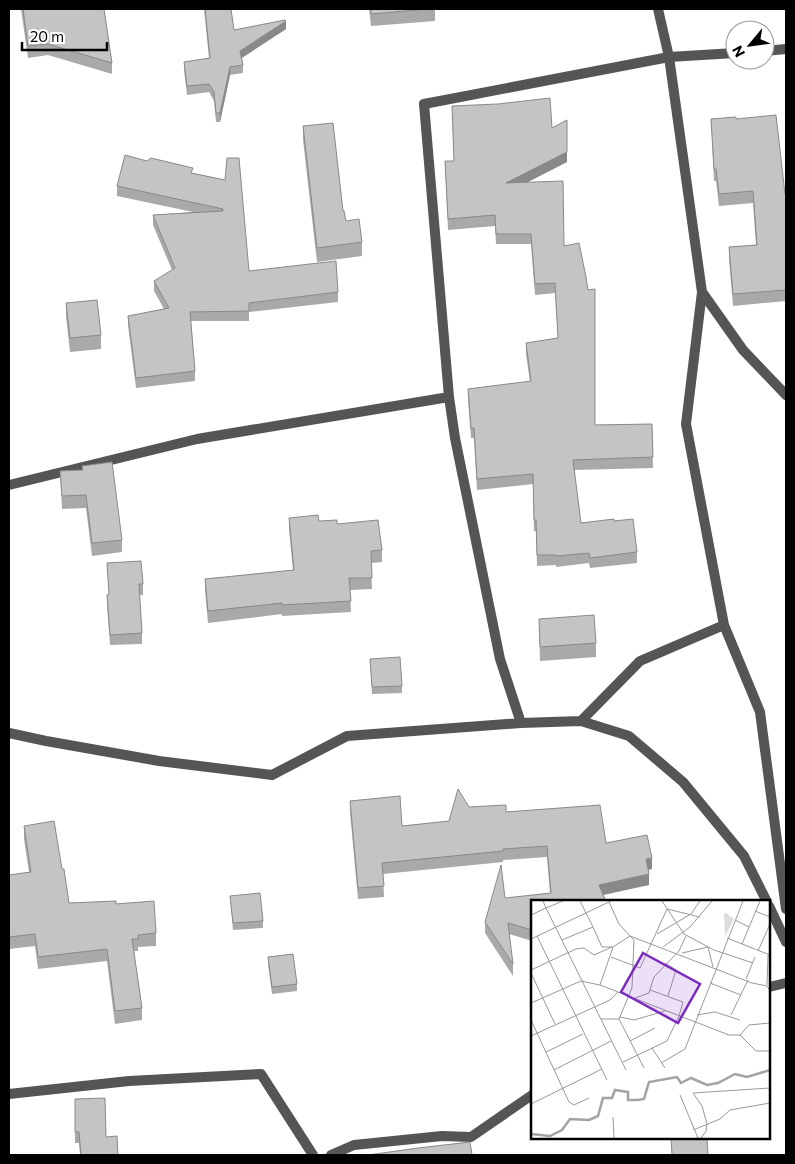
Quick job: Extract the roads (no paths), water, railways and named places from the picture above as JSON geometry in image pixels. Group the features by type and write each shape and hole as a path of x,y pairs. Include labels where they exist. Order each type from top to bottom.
{"street":[{"path":"658,9 669,57 702,292 686,424 724,625 760,712 786,909"},
{"path":"521,723 500,660 455,438 449,397 424,104 669,57 725,54"},
{"path":"702,292 743,350 786,395"},
{"path":"9,485 196,439 449,397"},
{"path":"582,721 640,661 724,625"},
{"path":"9,733 46,742 159,762 272,775 347,736 521,723 582,721 628,736 683,782 744,856 765,900"},
{"path":"770,908 786,942"},
{"path":"770,988 786,983"},
{"path":"9,1094 129,1081 261,1074 313,1155"},
{"path":"331,1155 354,1145 442,1136 471,1137 531,1096"}]}
